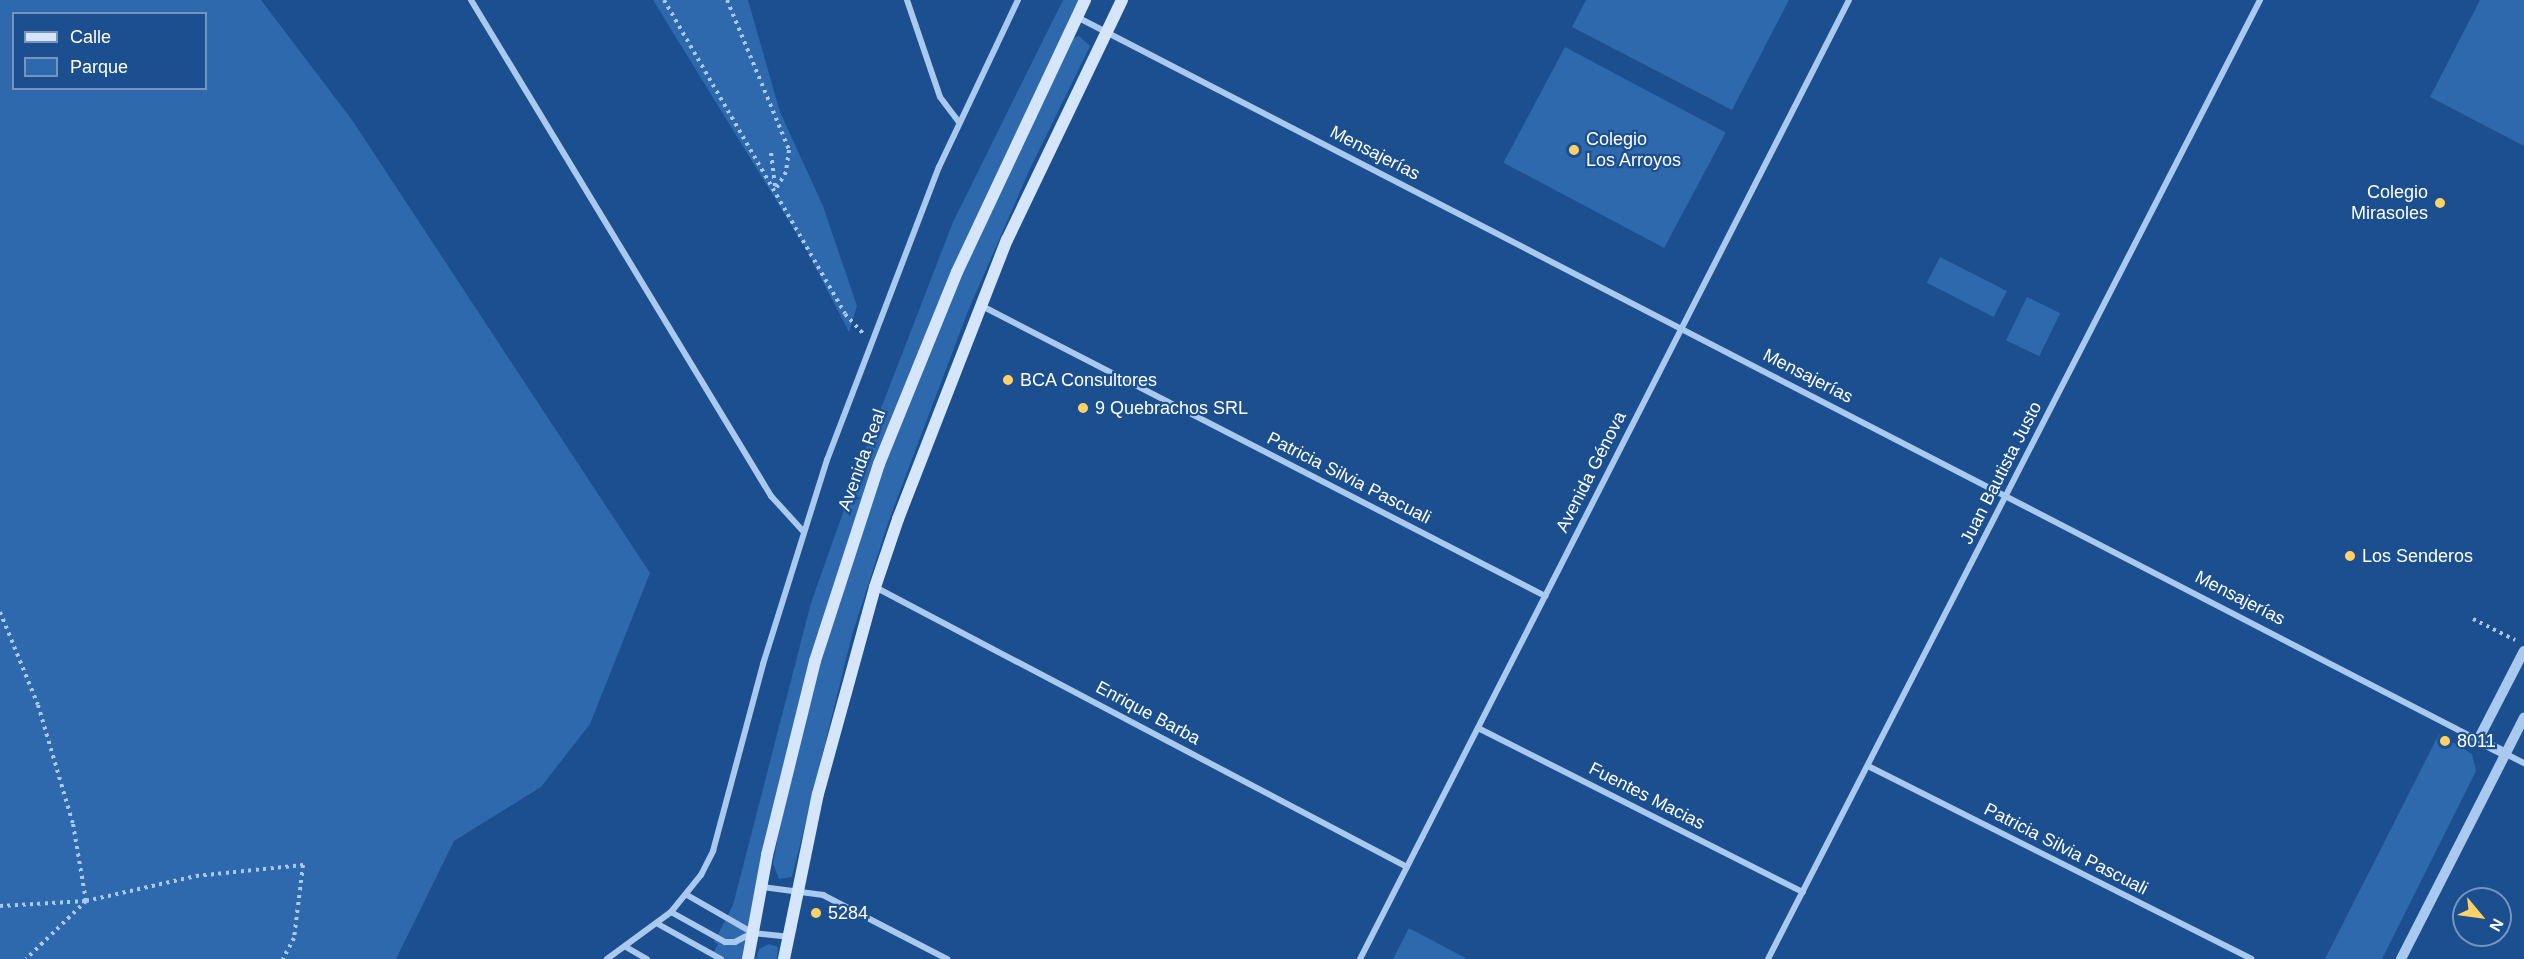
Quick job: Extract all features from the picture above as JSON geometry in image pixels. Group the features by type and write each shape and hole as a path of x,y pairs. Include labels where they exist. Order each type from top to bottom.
{"main road":[{"name":"Avenida Real","path":"748,959 762,887 815,661 879,465 957,272 1086,0"},
{"path":"784,959 818,795 875,587 980,304 1059,124 1122,0"}],"street":[{"path":"471,0 771,496 803,531"},
{"path":"907,0 940,97 959,122"},
{"path":"607,959 672,912 687,895 713,851 803,531 905,250 959,122 1018,0"},
{"name":"Avenida Génova","path":"1360,959 1849,0"},
{"name":"Juan Bautista Justo","path":"1768,959 2260,0"},
{"name":"Mensajerías","path":"1077,17 2524,763"},
{"name":"Patricia Silvia Pascuali","path":"980,304 1545,596"},
{"name":"Enrique Barba","path":"875,587 1407,867"},
{"path":"2478,740 2524,651"},
{"path":"2401,959 2524,718"},
{"name":"Fuentes Macias","path":"1478,728 1803,892"},
{"name":"Patricia Silvia Pascuali","path":"1868,765 2251,959"},
{"path":"762,887 823,895 947,959"},
{"path":"687,895 753,933 789,938"},
{"path":"672,912 725,942 735,942 753,933"},
{"path":"658,924 721,959"},
{"path":"626,947 647,959"}],"path":[{"path":"664,0 846,314 873,343"},
{"path":"727,0 789,150 786,172 775,190"},
{"path":"771,153 775,190"},
{"path":"0,612 38,705 73,824 86,901"},
{"path":"2473,619 2524,644"},
{"path":"0,906 86,901 196,876 303,865 294,938 283,959"},
{"path":"26,959 86,901"}],"green space":[{"path":"0,0 261,0 352,120 650,573 590,724 541,787 454,841 396,959 0,959"},
{"path":"653,0 748,0 780,112 823,206 857,306 849,332 805,247"},
{"path":"1063,0 1085,0 919,358 815,661 748,959 714,959 711,957 718,944 714,942 733,905 811,603 868,442 953,222"},
{"path":"1586,0 1789,0 1732,110 1572,27"},
{"path":"2480,0 2524,0 2524,146 2430,97"},
{"path":"1079,36 1090,46 1029,171 968,311 889,520 852,635 792,877 779,879 773,864 783,808 819,669 851,562 898,426 944,311 1073,38"},
{"path":"1565,47 1726,132 1664,248 1503,163"},
{"path":"1940,257 2007,291 1994,317 1927,283"},
{"path":"2027,297 2060,313 2039,356 2006,340"},
{"path":"2439,734 2472,754 2476,771 2382,959 2325,959"},
{"path":"1409,928 1454,952 1467,959 1393,959"},
{"path":"769,944 778,947 777,959 756,959 759,949"}],"place":[{"name":"Colegio Los Arroyos","path":"1574,150"},
{"name":"Colegio Mirasoles","path":"2440,203"},
{"name":"BCA Consultores","path":"1008,380"},
{"name":"9 Quebrachos SRL","path":"1083,408"},
{"name":"Los Senderos","path":"2350,556"},
{"name":"8011","path":"2445,741"},
{"name":"5284","path":"816,913"}]}
